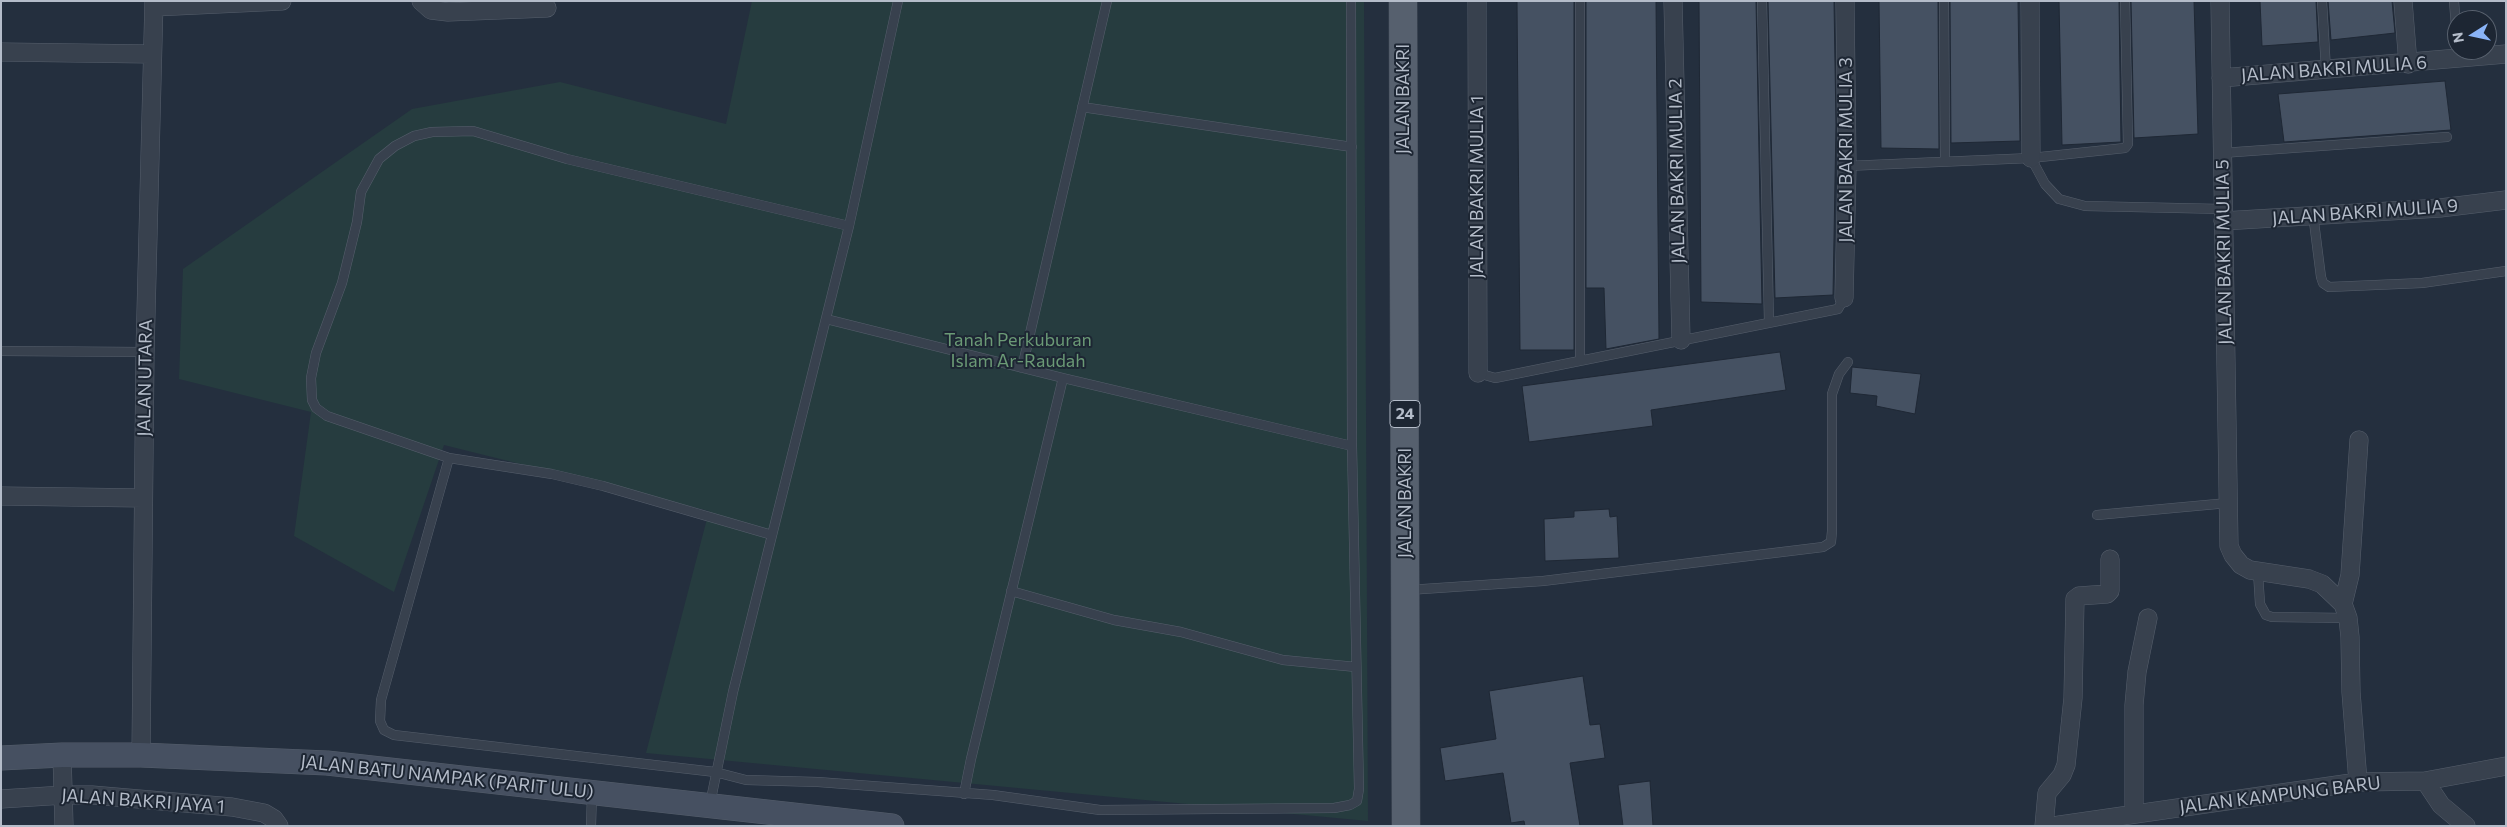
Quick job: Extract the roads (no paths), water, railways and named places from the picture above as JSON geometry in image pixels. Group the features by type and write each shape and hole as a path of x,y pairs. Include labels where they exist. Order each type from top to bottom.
{"main road":[{"name":"JALAN BAKRI","path":"1403,1 1406,826"}],"street":[{"path":"154,4 282,1"},
{"path":"420,1 431,10 448,12 547,8"},
{"name":"JALAN BAKRI MULIA 1","path":"1477,1 1478,374"},
{"name":"JALAN BAKRI MULIA 2","path":"1673,1 1681,340"},
{"name":"JALAN BAKRI MULIA 3","path":"1844,298 1847,166 1845,1"},
{"path":"2030,1 2031,158"},
{"name":"JALAN BAKRI MULIA 5","path":"2220,1 2230,546 2233,555 2241,565 2258,572"},
{"path":"2403,1 2408,64"},
{"name":"JALAN UTARA","path":"141,755 142,498 151,54 154,4"},
{"path":"1,52 151,54"},
{"name":"JALAN BAKRI MULIA 6","path":"2221,78 2408,64 2447,56"},
{"name":"JALAN BAKRI MULIA 9","path":"2223,215 2313,214 2440,208 2506,200"},
{"path":"2358,782 2345,611 2350,575 2359,440"},
{"path":"1,496 142,498"},
{"path":"2044,826 2047,793 2062,775 2066,765 2073,698 2075,599 2079,596 2107,594 2110,591 2110,560"},
{"path":"2258,572 2309,579 2322,584 2345,611"},
{"path":"2134,814 2134,705 2137,672 2148,618"},
{"path":"62,755 64,826"},
{"name":"JALAN BATU NAMPAK (PARIT ULU)","path":"1,758 62,755 141,755 328,763 710,804 892,826"},
{"name":"JALAN KAMPUNG BARU","path":"2053,826 2358,782 2425,781 2506,766"},
{"path":"2425,781 2441,805 2466,826"},
{"name":"JALAN BAKRI JAYA 1","path":"1,800 64,795 250,809 264,813 274,819 279,826"}],"lane":[{"path":"710,804 715,772 849,226 898,1"},
{"path":"1022,368 1107,1"},
{"path":"449,458 381,700 380,721 384,730 394,735 715,772 746,780 818,782 964,794 1100,810 1334,808 1350,805 1357,800 1359,790 1352,446 1351,1"},
{"path":"1580,1 1580,361"},
{"path":"1762,1 1769,322"},
{"path":"1944,1 1946,161"},
{"path":"1847,166 2031,158 2125,148 2128,144 2124,1"},
{"path":"2322,1 2326,70"},
{"path":"1082,108 1352,147"},
{"path":"772,535 603,486 552,474 449,458 327,416 316,408 312,400 311,378 316,353 342,283 357,222 361,192 379,159 395,146 414,136 432,132 473,131 567,159 849,226"},
{"path":"2222,153 2447,137"},
{"path":"2031,158 2046,184 2059,199 2085,206 2223,215"},
{"path":"2313,214 2321,277 2323,283 2329,287 2422,283 2506,271"},
{"path":"1478,374 1495,378 1838,309 1844,298"},
{"path":"826,318 1063,378 1352,446"},
{"path":"1,351 145,352"},
{"path":"1405,590 1543,581 1823,547 1831,542 1832,532 1832,394 1839,374 1848,362"},
{"path":"964,794 1063,378"},
{"path":"2098,515 2228,502"},
{"path":"2258,572 2260,604 2266,615 2272,617 2345,611"},
{"path":"1011,591 1114,620 1181,632 1283,660 1356,667"},
{"path":"591,826 592,791"}],"park label":[{"name":"Tanah Perkuburan Islam Ar-Raudah","path":"1018,350"}]}
